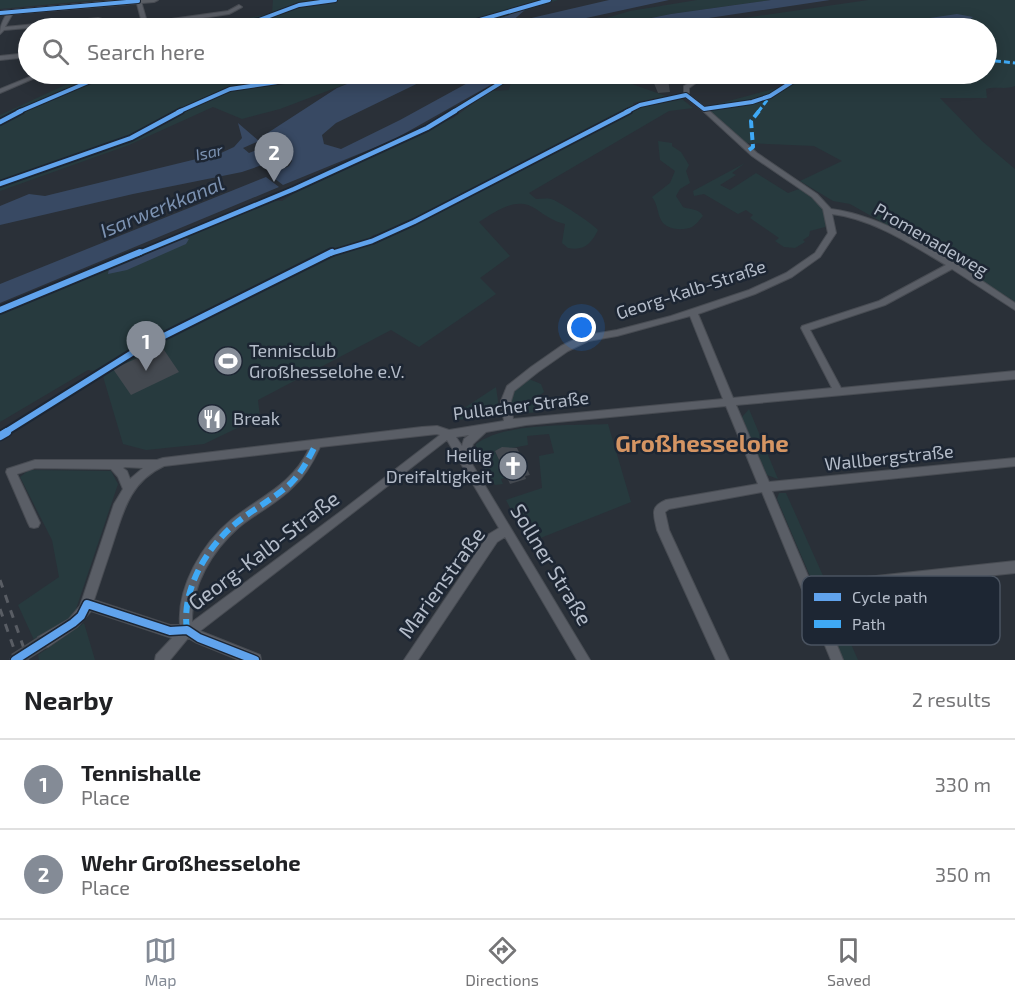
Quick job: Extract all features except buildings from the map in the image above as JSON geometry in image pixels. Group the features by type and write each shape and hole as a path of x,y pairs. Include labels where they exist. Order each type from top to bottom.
{"main road":[{"path":"0,14 154,0"}],"street":[{"path":"138,1 143,18"},
{"path":"190,18 229,12 239,7"},
{"path":"1,30 10,12"},
{"path":"1,30 18,28"},
{"path":"0,58 18,56"},
{"path":"0,91 18,84"},
{"path":"691,84 686,87 686,95 760,159 817,197 829,211"},
{"name":"Promenadeweg","path":"829,211 845,211 877,224 951,266 1015,307"},
{"name":"Georg-Kalb-Straße","path":"509,423 506,401 510,389 579,340 615,333 757,291 788,277 808,264 820,253 830,237 833,226 829,211"},
{"path":"838,391 805,328 863,311 912,288 951,266"},
{"path":"692,311 802,577"},
{"name":"Pullacher Straße","path":"87,604 120,504 128,489 140,476 157,464 178,459 422,431 437,430 449,434 509,423 1015,375"},
{"path":"464,459 468,442 483,428"},
{"name":"Georg-Kalb-Straße","path":"186,630 200,625 449,434"},
{"name":"Sollner Straße","path":"449,434 584,660"},
{"path":"161,660 186,630 184,617 187,602 194,581 213,547 235,525 278,496 291,483 307,463 316,444"},
{"name":"Wallbergstraße","path":"723,660 663,530 659,510 666,504 766,487 1015,462"},
{"path":"34,523 11,472 35,464 157,464"},
{"path":"113,465 123,474 128,489"},
{"name":"Marienstraße","path":"410,660 493,538 507,530"},
{"path":"930,576 1015,567"},
{"path":"15,660 81,616 87,604 170,631 186,630 199,638 255,660"},
{"path":"831,645 837,660"}],"green space":[{"path":"0,0 97,0 0,9"},
{"path":"273,0 558,0 503,18 249,18 272,13"},
{"path":"697,0 771,0 651,18 607,18 630,11"},
{"path":"868,0 1015,0 1015,86 986,89 987,98 940,98 982,141 1015,169 1015,302 956,264 850,204 833,201 800,181 842,161 814,146 744,143 706,107 791,84 997,84 997,18 744,18"},
{"path":"67,84 346,84 280,109 242,119 213,107 129,145 0,191 0,115"},
{"path":"510,84 632,84 666,96 633,103 635,107 385,234 373,235 370,239 335,250 93,371 88,370 0,422 0,312 265,200 282,201 296,192 295,189 453,118 491,91 509,90"},
{"path":"682,99 693,108 669,111 529,193 536,199 555,200 598,230 593,239 583,247 568,248 562,243 565,224 529,205 514,204 506,207 479,222 510,256 480,278 496,294 419,347 391,330 258,400 260,417 204,444 146,450 123,444 102,373 328,256 378,240 451,206 637,108"},
{"path":"658,141 672,143 672,146 681,152 689,165 686,171 690,183 680,189 676,196 683,207 697,210 703,216 692,227 671,228 663,223 652,197 670,183 675,171 660,160"},
{"path":"745,163 732,173 736,175 720,185 730,190 756,173 788,193 799,189 815,200 823,210 825,227 810,231 809,236 803,240 805,242 795,248 784,247 775,241 779,238 750,218 753,215 746,210 738,214 704,194 694,196 693,191"},
{"path":"529,379 541,384 544,392 538,397 542,412 510,414 510,396 518,386"},
{"path":"496,387 500,415 458,420 455,414"},
{"path":"749,409 778,479 767,475 742,417"},
{"path":"608,424 631,502 528,543 506,500 542,488 539,456 554,453 549,434 527,436 528,445 495,451 507,477 501,479 503,484 495,485 475,454 476,444 504,432 539,426"},
{"path":"29,470 111,471 118,484 74,615 34,640 18,605 59,577 52,540 20,477"},
{"path":"779,493 786,493 823,576 810,576 777,499"},
{"path":"84,623 95,660 39,660 38,655"},
{"path":"836,645 851,645 858,660 843,660"}],"water":[{"path":"609,0 669,0 586,18 532,18"},
{"path":"771,0 830,0 709,18 651,18"},
{"path":"526,9 516,18 500,18"},
{"path":"957,14 973,17 972,18 930,18"},
{"path":"347,84 416,84 336,123 322,135 324,144 341,149 466,84 492,84 393,140 283,185 270,175 289,166 292,161 288,156 242,172 133,194 0,225 0,206 29,194 45,196 221,153 234,147 242,138 238,123 259,141 243,148 249,153 264,147 260,142 266,134 337,88"},
{"path":"266,177 279,187 0,303 0,284"},
{"path":"182,237 189,239 186,244 127,270 108,274 109,268"}],"tram line":[{"path":"0,11 122,0"}],"railway":[{"path":"0,580 28,660"},
{"path":"0,609 18,660"}],"marked path":[{"path":"997,61 1015,63"},
{"path":"749,150 753,147 751,121 768,99"},
{"path":"187,630 186,614 191,589 209,554 235,524 292,482 301,472 316,444"}],"cycle path":[{"path":"264,18 299,5 335,0"},
{"path":"487,18 549,0"},
{"path":"0,13 138,1"},
{"path":"0,122 33,104 82,84"},
{"path":"0,184 131,138 174,114 230,89 264,84"},
{"path":"0,310 294,189 427,128 499,84"},
{"path":"0,436 140,348 337,250 372,241 414,222 640,105 686,95 704,109 752,102 770,96 789,84"},
{"path":"15,660 73,623 81,616 87,604 170,631 187,630 199,638 255,660"}],"place":[{"name":"Wehr Großhesselohe","path":"274,182"},
{"name":"Tennisclub Großhesselohe e.V.","path":"228,361"},
{"name":"Tennishalle","path":"146,371"},
{"name":"Break","path":"212,419"},
{"name":"Heilig Dreifaltigkeit","path":"513,466"}],"district":[{"name":"Großhesselohe","path":"702,444"}],"water label":[{"name":"Isar","path":"209,152"},
{"name":"Isarwerkkanal","path":"162,207"}]}
